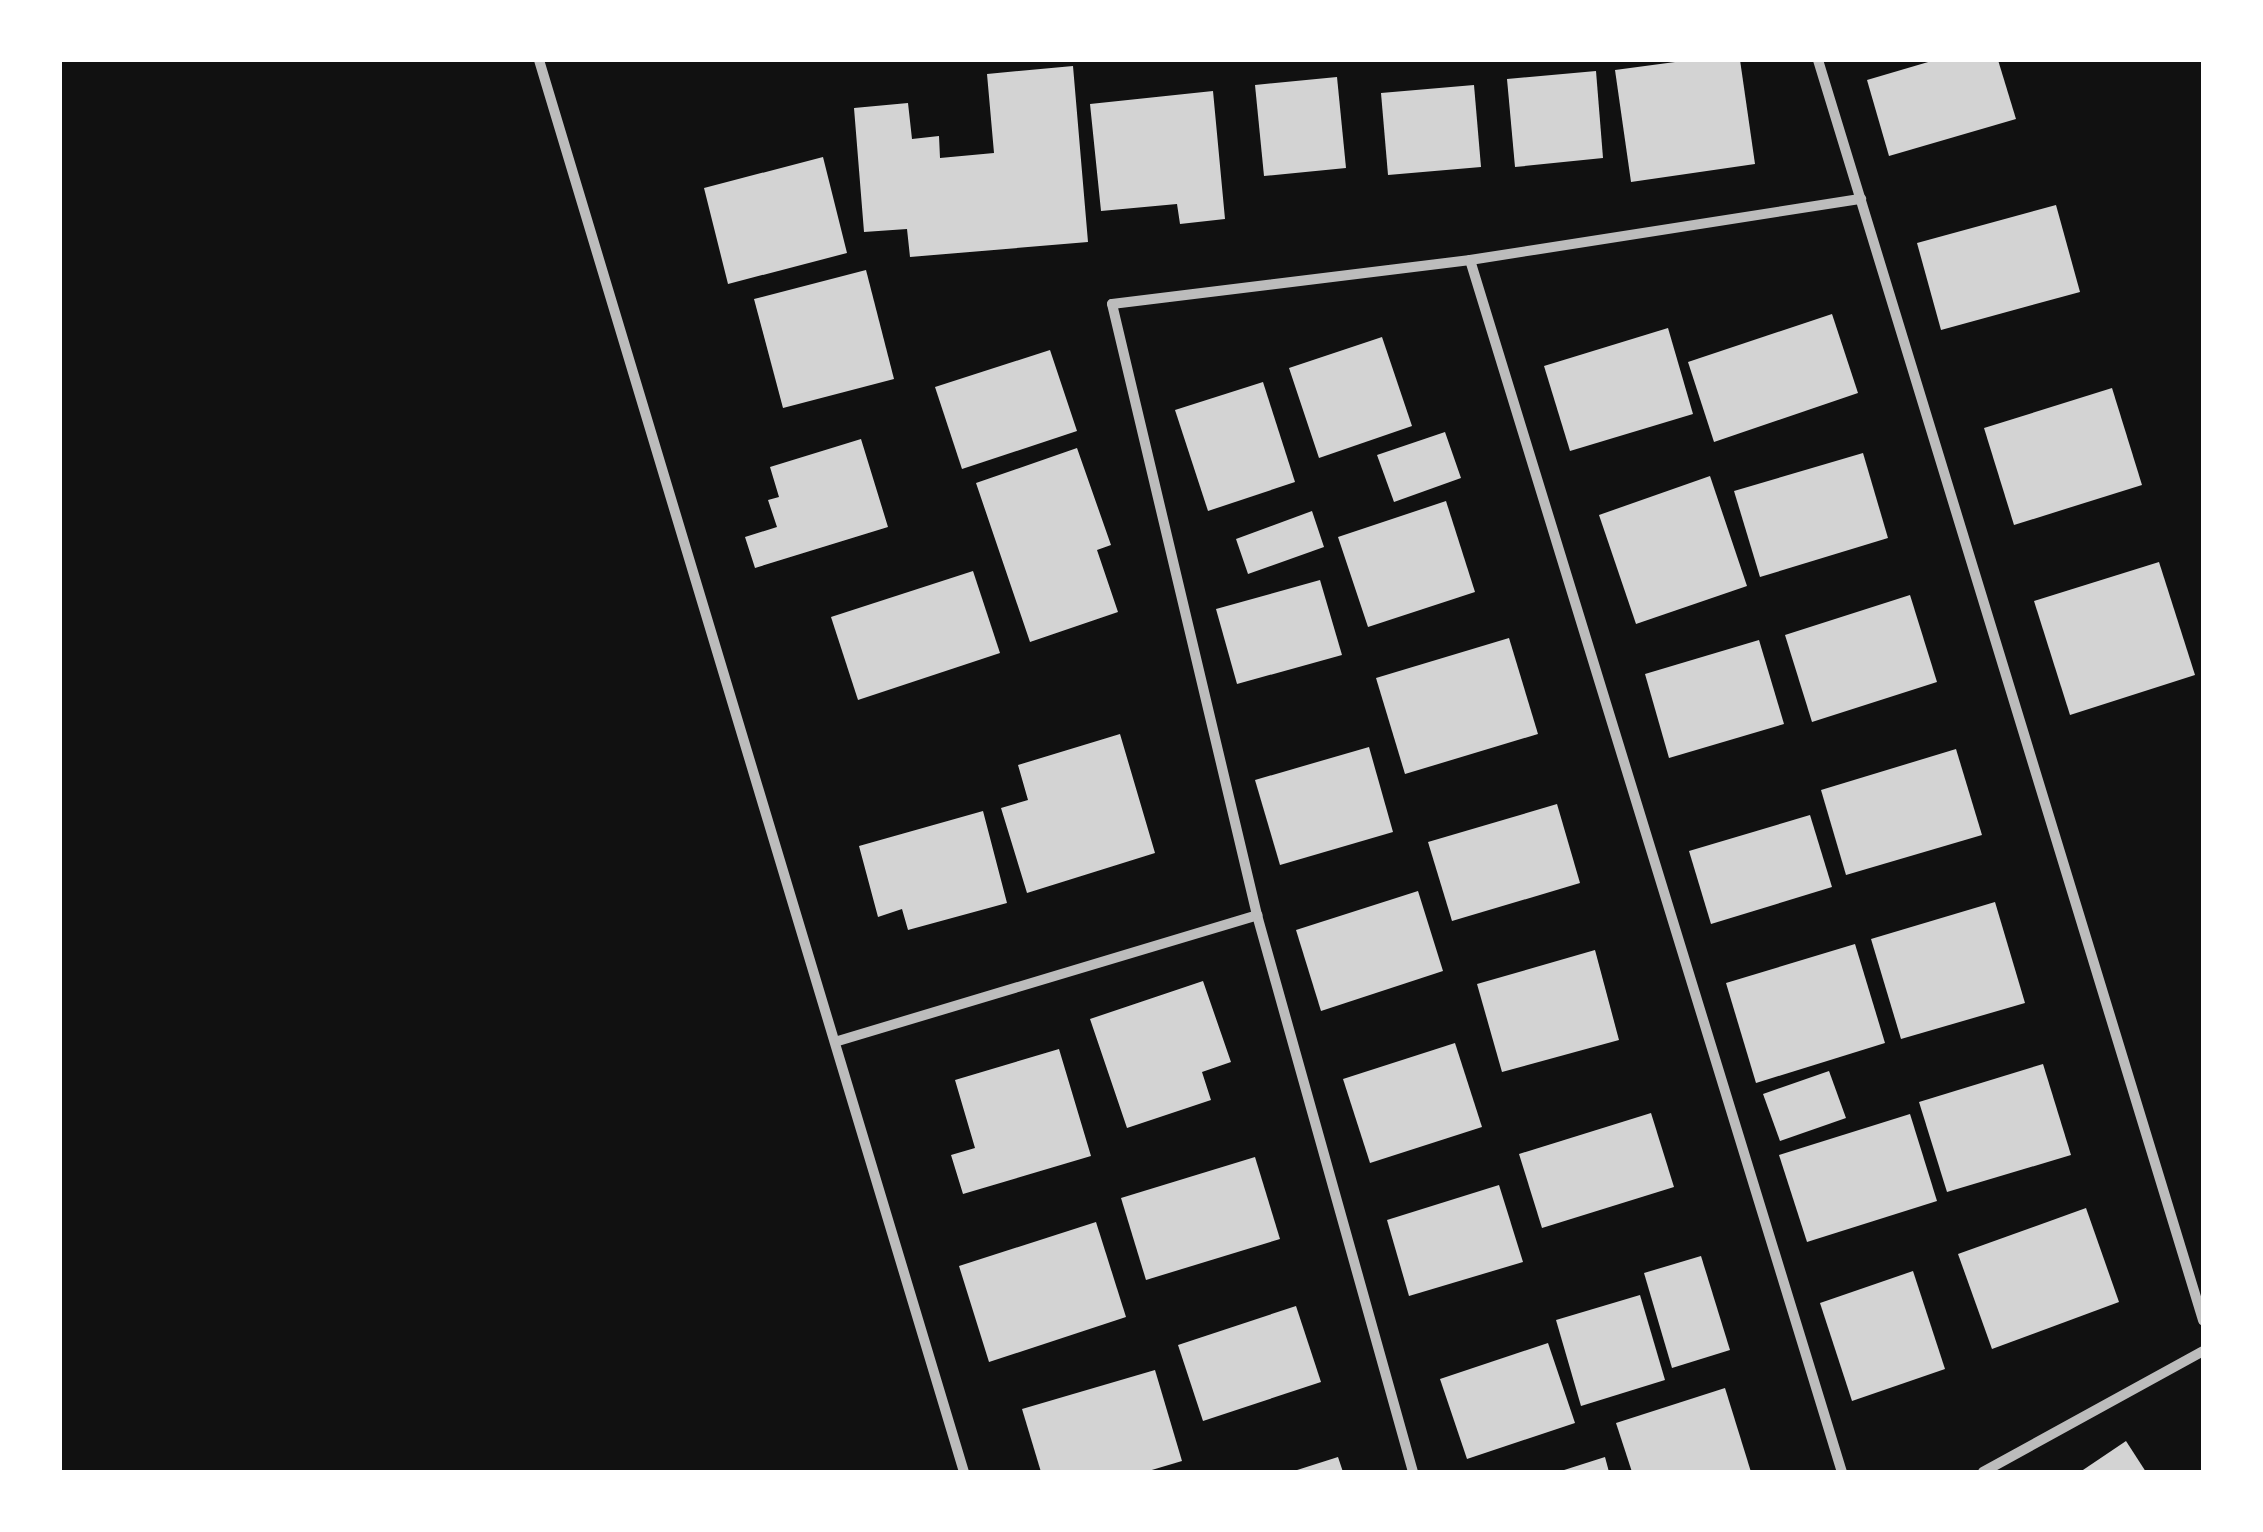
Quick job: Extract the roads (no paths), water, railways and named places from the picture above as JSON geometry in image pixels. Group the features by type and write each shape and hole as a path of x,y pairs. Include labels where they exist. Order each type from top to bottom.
{"street":[{"path":"538,60 838,1041 964,1472"},
{"path":"1818,60 2203,1320"},
{"path":"1413,1472 1257,915 1112,304 1470,260 1861,198"},
{"path":"1470,260 1842,1472"},
{"path":"838,1041 1257,915"},
{"path":"1983,1472 2203,1351"}]}
